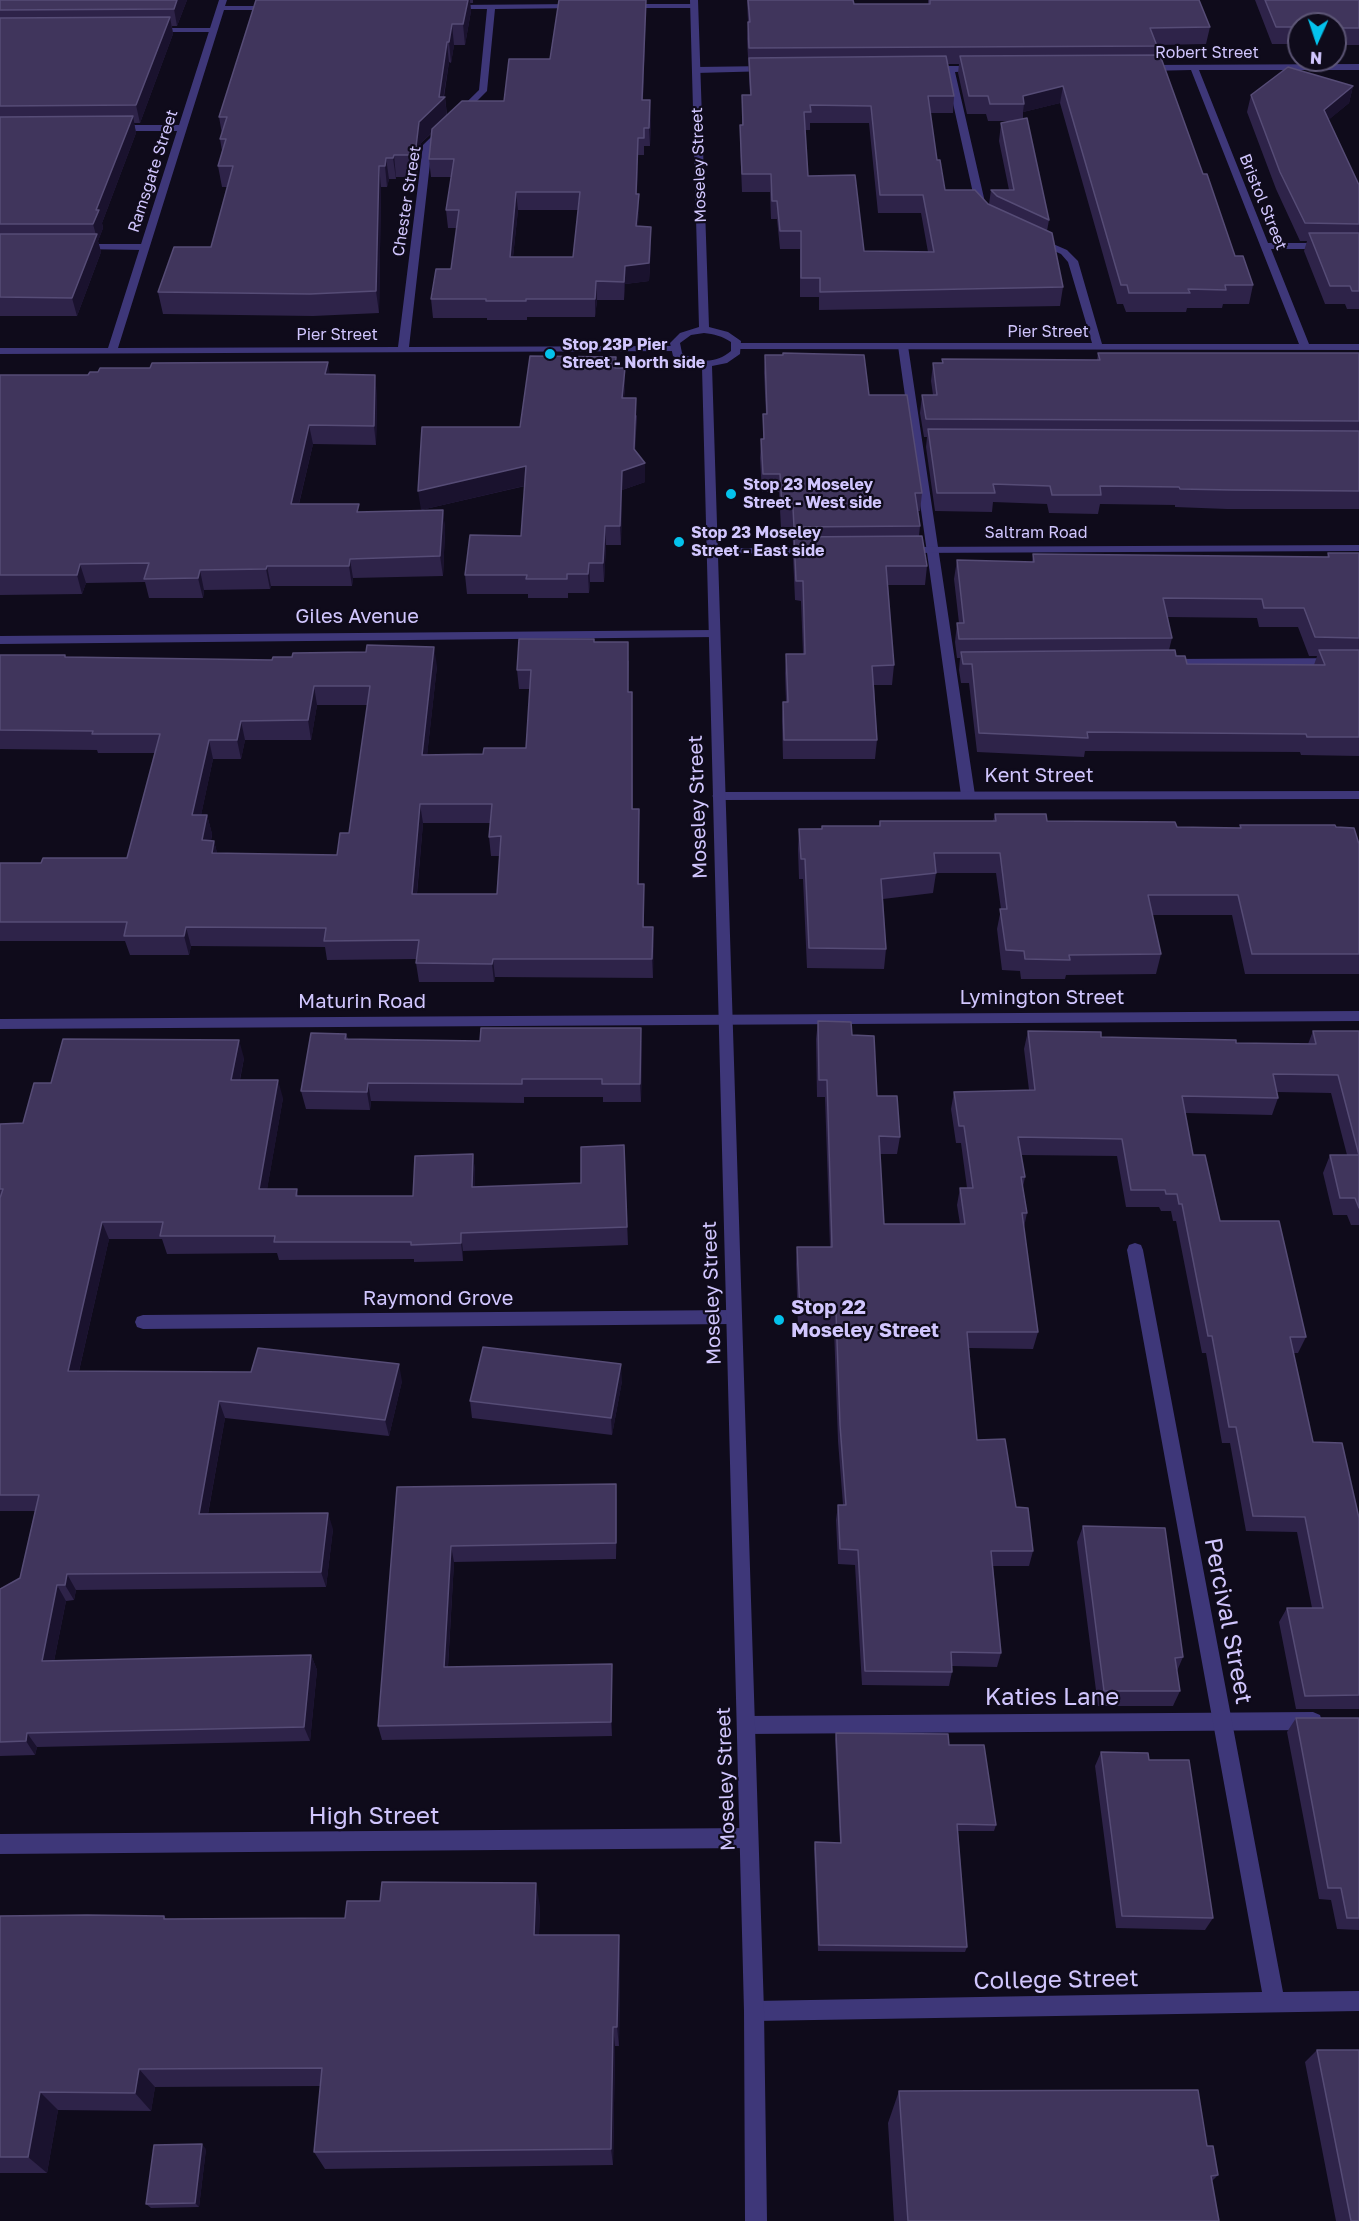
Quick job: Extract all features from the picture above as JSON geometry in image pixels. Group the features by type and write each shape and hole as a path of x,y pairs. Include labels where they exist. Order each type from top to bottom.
{"street":[{"path":"610,6 694,3"},
{"name":"Moseley Street","path":"694,3 704,330"},
{"path":"222,4 279,8"},
{"name":"Ramsgate Street","path":"112,351 222,4"},
{"path":"444,7 586,6"},
{"name":"Chester Street","path":"403,350 428,145 483,91 491,7"},
{"path":"142,30 213,30"},
{"name":"Robert Street","path":"1136,68 1359,67"},
{"name":"Bristol Street","path":"1194,68 1305,347"},
{"path":"696,70 777,69"},
{"path":"915,69 984,69"},
{"path":"950,69 980,209 990,218"},
{"path":"102,128 182,128"},
{"path":"1026,235 1064,252 1073,261 1098,347"},
{"path":"1264,246 1359,246"},
{"path":"67,247 144,247"},
{"path":"704,330 723,333 736,341 738,346 732,356 707,363 682,358 675,349 678,338 704,330"},
{"name":"Pier Street","path":"738,346 1359,347"},
{"path":"903,346 924,442 934,550 956,664 969,795"},
{"name":"Pier Street","path":"0,351 675,349"},
{"name":"Moseley Street","path":"707,363 754,2011 756,2221"},
{"name":"Saltram Road","path":"899,550 1359,548"},
{"path":"712,551 829,550"},
{"name":"Giles Avenue","path":"0,640 714,634"},
{"path":"1160,663 1359,662"},
{"name":"Kent Street","path":"719,796 1359,795"},
{"name":"Lymington Street","path":"725,1019 1359,1016"},
{"name":"Maturin Road","path":"0,1024 725,1019"},
{"name":"Percival Street","path":"1135,1250 1274,2001"},
{"name":"Raymond Grove","path":"143,1322 734,1317"},
{"name":"Katies Lane","path":"746,1725 1336,1721"},
{"name":"High Street","path":"0,1844 748,1838"},
{"name":"College Street","path":"754,2011 1359,2001"}],"building":[{"path":"0,0 177,0 174,9 0,10"},
{"path":"256,0 468,0 463,24 452,24 449,42 447,42 439,97 445,97 419,122 415,155 394,155 393,158 386,158 385,166 379,166 376,291 310,294 158,292 174,247 211,247 233,166 218,166 226,139 220,139 227,117 219,117"},
{"path":"559,0 646,0 642,100 650,100 649,128 644,128 644,138 638,138 636,194 639,194 636,226 651,227 649,263 625,266 624,282 596,281 595,299 486,301 486,299 431,299 436,269 451,269 459,210 446,210 454,159 429,159 432,129 462,101 504,101 509,59 550,59","holes":["516,192 580,192 573,257 510,257"]},
{"path":"748,0 853,0 854,4 930,4 930,0 1199,0 1210,27 1150,28 1157,46 749,48"},
{"path":"1265,0 1359,0 1359,28 1347,28 1347,12 1287,12 1287,27 1276,27"},
{"path":"170,17 136,105 0,106 0,18"},
{"path":"1160,55 1203,174 1207,174 1235,256 1243,256 1253,285 1225,285 1226,290 1188,289 1190,293 1129,293 1127,285 1121,285 1063,86 1023,96 1024,104 990,104 988,96 969,96 960,56"},
{"path":"946,56 954,96 928,96 937,160 940,160 945,190 975,190 988,204 1052,233 1063,287 820,292 820,278 801,278 801,231 780,231 777,201 772,201 771,174 742,174 740,125 743,125 742,95 751,95 749,58","holes":["810,105 871,106 880,195 923,195 934,252 864,251 855,175 808,176 804,112 811,112"]},
{"path":"1287,68 1287,72 1305,72 1353,86 1324,110 1359,185 1359,224 1305,223 1280,172 1251,95"},
{"path":"133,116 96,210 99,210 93,224 0,224 0,117"},
{"path":"1027,118 1049,220 997,196 991,190 1014,190 1001,123"},
{"path":"1309,233 1359,233 1359,291 1352,291 1350,286 1330,286"},
{"path":"0,234 97,234 72,298 0,297"},
{"path":"783,353 864,355 869,395 907,395 922,493 915,493 920,526 794,527 793,508 782,508 780,474 763,474 761,439 764,439 763,414 767,414 765,355 783,355"},
{"path":"1098,353 1359,353 1359,421 926,419 922,395 937,395 933,363 943,363 942,359 1100,360"},
{"path":"530,356 616,357 615,368 625,368 622,398 636,398 634,449 645,463 622,471 620,526 605,526 603,563 589,563 588,574 567,574 567,579 526,579 527,575 465,575 470,535 521,536 526,466 418,491 422,427 520,427"},
{"path":"328,362 325,374 375,375 374,426 309,425 291,504 359,504 357,512 443,510 440,556 350,559 349,566 267,566 266,569 200,570 198,578 144,579 149,563 80,564 77,575 0,575 0,375 88,375 90,372 98,372 100,368 150,368 152,363"},
{"path":"928,429 1359,431 1359,491 1100,486 1101,495 1052,495 1050,486 993,484 995,493 937,493"},
{"path":"922,536 927,566 886,566 894,665 872,666 877,740 784,740 783,702 788,702 786,654 805,654 803,581 796,581 794,537"},
{"path":"1328,553 1359,553 1359,638 1315,637 1304,608 1264,608 1262,599 1163,598 1172,638 959,639 957,623 964,623 957,560 1034,562 1033,554 1329,557"},
{"path":"519,639 594,639 594,642 628,642 628,692 632,692 632,809 639,809 638,884 644,884 643,927 653,927 652,959 493,959 492,964 416,963 419,940 324,941 326,928 186,927 184,936 124,936 127,922 0,922 0,863 41,863 43,858 127,858 160,734 0,730 0,655 272,660 273,657 292,657 293,653 366,652 367,645 434,647 422,755 483,754 484,748 526,748 531,670 517,670","holes":["314,686 370,686 349,833 340,833 337,855 212,853 214,841 202,840 207,815 192,815 209,740 237,740 241,721 308,720","420,804 492,804 489,837 501,836 497,894 412,894"]},
{"path":"1175,650 1176,656 1185,656 1187,664 1325,665 1319,650 1359,650 1359,737 1307,737 1306,734 1087,732 1088,738 979,733 972,664 963,664 961,652"},
{"path":"995,814 1046,814 1047,821 1175,822 1177,827 1241,828 1240,825 1335,825 1336,827 1354,828 1359,844 1359,954 1252,954 1238,895 1148,895 1161,954 1069,955 1070,960 1025,959 1024,951 1006,950 1000,909 1007,909 1000,853 934,853 936,873 881,879 886,949 809,948 805,859 801,859 799,829 822,829 822,826 880,826 880,821 996,821"},
{"path":"818,1021 851,1022 852,1035 874,1036 877,1096 897,1096 900,1137 879,1136 884,1224 965,1224 960,1188 973,1188 964,1126 959,1126 954,1092 1035,1090 1028,1031 1101,1032 1101,1037 1316,1044 1313,1031 1359,1031 1359,1155 1338,1075 1273,1074 1278,1098 1182,1096 1193,1155 1205,1155 1220,1221 1279,1221 1306,1337 1290,1337 1313,1442 1342,1443 1359,1518 1359,1695 1305,1696 1287,1608 1323,1608 1305,1517 1253,1516 1236,1427 1229,1427 1212,1336 1208,1336 1182,1204 1179,1204 1177,1194 1166,1194 1165,1190 1131,1190 1122,1139 1018,1137 1025,1177 1021,1177 1027,1213 1022,1213 1038,1332 967,1332 977,1440 1005,1439 1016,1507 1028,1508 1033,1551 991,1551 1001,1653 951,1652 952,1672 865,1671 858,1550 840,1549 838,1505 846,1505 840,1425 836,1312 800,1312 797,1247 832,1247 827,1080 819,1080"},
{"path":"481,1028 641,1028 640,1084 602,1084 602,1079 522,1079 522,1084 368,1083 367,1092 301,1091 311,1033 346,1034 345,1039 480,1041"},
{"path":"63,1039 239,1040 231,1080 278,1080 259,1189 297,1189 296,1196 413,1196 415,1156 473,1154 472,1187 581,1183 581,1147 624,1145 627,1227 461,1233 461,1243 411,1245 411,1242 274,1242 275,1236 160,1236 163,1222 102,1222 68,1371 251,1372 258,1348 399,1364 385,1420 219,1401 199,1514 328,1513 321,1572 67,1574 65,1585 57,1585 42,1661 311,1655 304,1727 27,1733 26,1741 0,1742 0,1589 20,1578 39,1495 0,1495 0,1198 3,1189 0,1189 0,1124 23,1123 34,1083 51,1083"},
{"path":"1330,1155 1359,1155 1359,1208 1355,1198 1340,1198"},
{"path":"483,1347 621,1364 611,1418 470,1401"},
{"path":"616,1484 616,1543 451,1546 444,1667 612,1664 611,1722 378,1726 397,1487"},
{"path":"1083,1526 1165,1528 1183,1657 1175,1658 1180,1691 1104,1691"},
{"path":"1296,1718 1359,1718 1359,1918 1347,1918 1341,1888 1328,1888"},
{"path":"836,1733 948,1734 949,1745 984,1745 996,1825 957,1824 967,1947 819,1945 815,1842 841,1843"},
{"path":"1101,1752 1148,1753 1149,1760 1189,1760 1213,1918 1122,1916"},
{"path":"382,1882 536,1883 534,1935 619,1935 617,2027 613,2027 611,2149 314,2152 322,2068 139,2069 135,2093 40,2092 28,2157 0,2157 0,1916 164,1916 164,1919 345,1918 347,1901 380,1901"},
{"path":"1317,2050 1359,2050 1359,2221 1351,2221"},
{"path":"1198,2090 1207,2146 1213,2146 1218,2175 1211,2176 1219,2221 908,2221 899,2091"},
{"path":"202,2144 195,2203 146,2204 154,2145"}],"place":[{"name":"Stop 23P Pier Street - North side","path":"550,354"},
{"name":"Stop 23 Moseley Street - West side","path":"731,494"},
{"name":"Stop 23 Moseley Street - East side","path":"679,542"},
{"name":"Stop 22 Moseley Street","path":"779,1320"}]}
